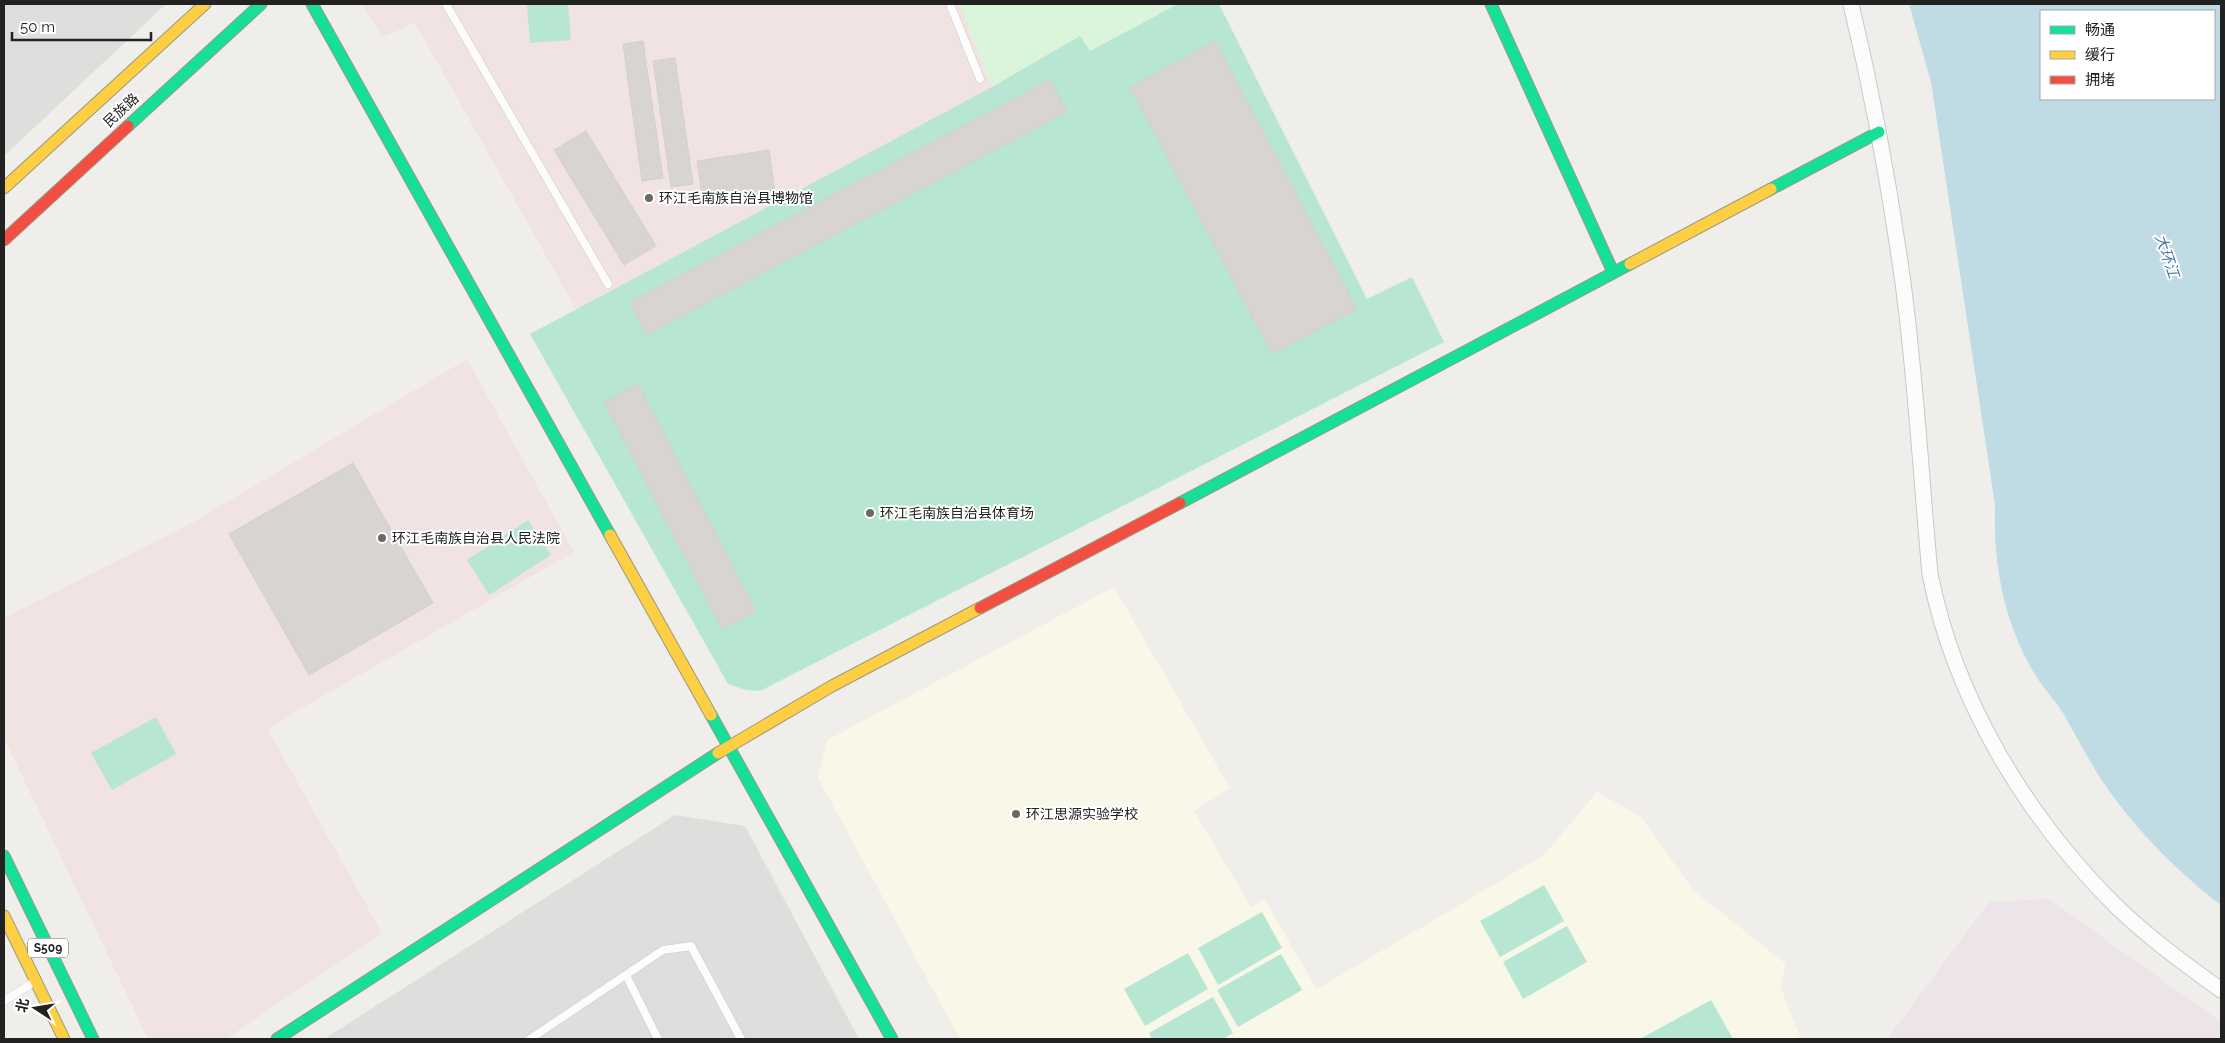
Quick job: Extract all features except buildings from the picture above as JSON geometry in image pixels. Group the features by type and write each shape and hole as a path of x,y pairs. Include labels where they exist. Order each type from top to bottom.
{"street":[{"name":"民族路","path":"4,188 205,4"},
{"name":"民族路","path":"4,240 261,4"},
{"path":"312,4 892,1039"},
{"path":"1491,4 1613,272"},
{"path":"1851,4 1879,132 1903,285 1930,574 1952,658 1990,738 2029,801 2067,852 2118,908 2148,934 2221,990"},
{"path":"277,1039 728,746 870,664 1012,593 1879,132"},
{"name":"S509","path":"4,856 93,1039"},
{"name":"S509","path":"4,916 64,1039"}],"lane":[{"path":"446,4 608,284"},
{"path":"950,4 980,79"},
{"path":"533,1039 663,950 690,946 741,1039"},
{"path":"626,975 658,1039"},
{"path":"4,1001 36,981"}],"shaded area":[{"path":"4,4 166,4 4,156"},
{"name":"环江毛南族自治县博物馆","path":"361,4 960,4 992,87 576,309 415,23 383,37"},
{"path":"467,359 574,552 295,712 268,730 382,933 226,1039 148,1039 4,738 4,618 190,524"},
{"name":"环江思源实验学校","path":"1114,587 1230,788 1194,811 1251,907 1264,899 1317,989 1544,855 1597,792 1641,817 1693,890 1786,964 1780,986 1801,1039 960,1039 818,778 827,740"},
{"path":"675,815 745,826 859,1039 324,1039"},
{"path":"2049,899 2221,1022 2221,1039 1887,1039 1989,902"}],"green space":[{"path":"527,4 568,4 571,40 530,43"},
{"path":"960,4 1178,4 1090,51 1079,36 992,87"},
{"name":"环江毛南族自治县体育场","path":"1178,4 1219,4 1367,299 1412,277 1444,342 760,691 746,690 728,684 530,334 992,87 1080,36 1090,51"},
{"path":"528,520 551,555 489,595 467,560"},
{"path":"156,717 176,754 112,790 91,753"},
{"path":"1544,885 1564,921 1500,957 1480,921"},
{"path":"1262,912 1282,948 1218,985 1198,948"},
{"path":"1567,926 1587,962 1523,999 1503,962"},
{"path":"1188,953 1208,989 1145,1026 1124,989"},
{"path":"1281,954 1302,990 1238,1027 1217,990"},
{"path":"1213,997 1233,1033 1222,1039 1152,1039 1149,1033"},
{"path":"1711,1000 1733,1039 1640,1039"}],"water":[{"name":"大环江","path":"1909,4 2221,4 2221,905 2170,862 2125,812 2099,776 2063,713 2036,676 2025,656 2008,615 1996,550 1995,505 1931,82"}],"traffic: fast":[{"path":"128,126 261,4"},
{"path":"312,4 610,535"},
{"path":"1491,4 1613,272"},
{"path":"1771,189 1879,132"},
{"path":"1180,503 1630,264"},
{"path":"711,715 892,1039"},
{"path":"277,1039 718,753"},
{"path":"4,856 93,1039"}],"traffic: slow":[{"path":"4,188 205,4"},
{"path":"1630,264 1771,189"},
{"path":"610,535 711,715"},
{"path":"718,753 832,686 980,608"},
{"path":"4,916 64,1039"}],"traffic: jam":[{"path":"4,240 128,126"},
{"path":"980,608 1180,503"}],"place":[{"name":"环江毛南族自治县博物馆","path":"649,198"},
{"name":"环江毛南族自治县体育场","path":"870,513"},
{"name":"环江毛南族自治县人民法院","path":"382,538"},
{"name":"环江思源实验学校","path":"1016,814"}]}
